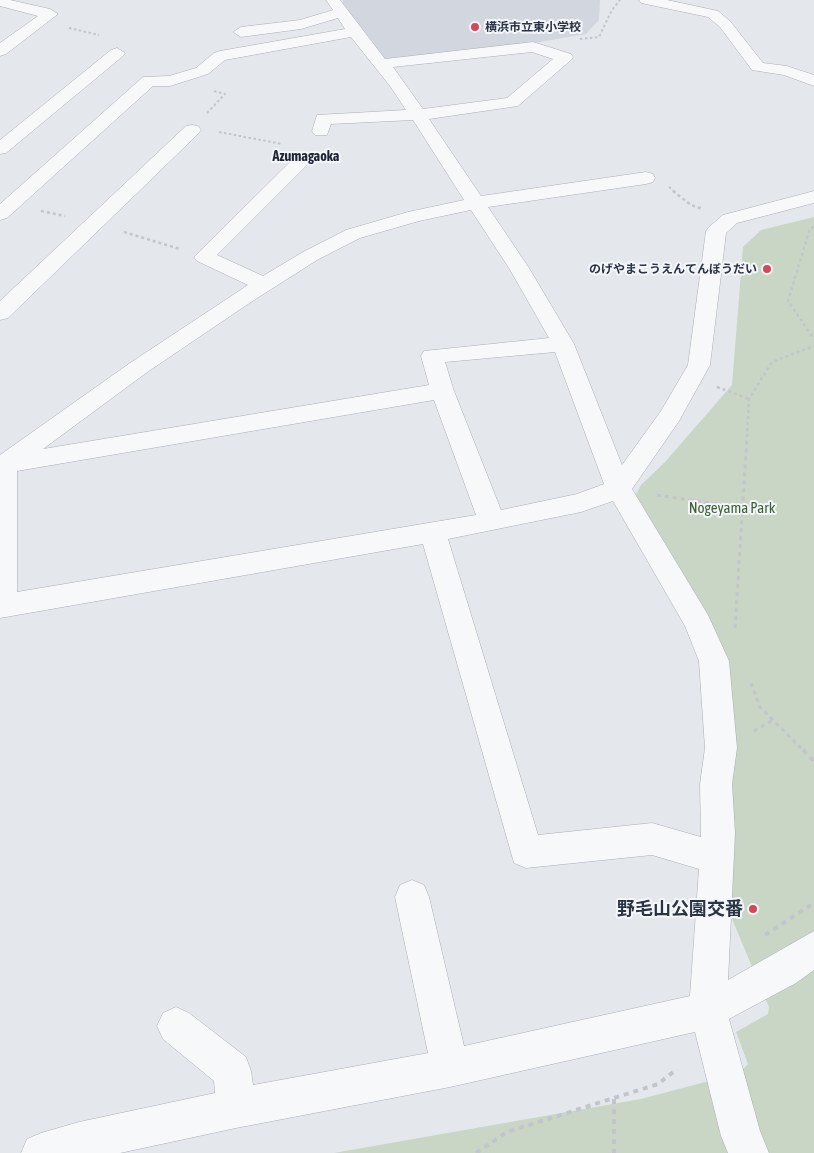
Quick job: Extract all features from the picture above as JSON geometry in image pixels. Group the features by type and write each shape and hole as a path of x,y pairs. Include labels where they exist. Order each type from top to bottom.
{"street":[{"path":"646,0 714,14 725,24 758,67 787,71 814,81"},
{"path":"0,51 50,14 3,1"},
{"path":"241,32 301,24 336,3 355,32 397,83 519,268 563,344 619,489 698,623 714,661 721,748 716,784 716,858 708,1010 741,1136 749,1153"},
{"path":"4,207 149,81 170,81 202,71 220,56 355,32"},
{"path":"321,131 323,119 418,115 512,102 565,57 533,47 381,64"},
{"path":"0,149 117,52"},
{"path":"0,313 195,128"},
{"path":"264,284 204,257 301,162"},
{"path":"2,464 138,368 264,284 310,256 353,234 415,216 476,203 646,178"},
{"path":"2,464 1,606 492,522 581,503 619,489 671,416 699,364 716,231 730,218 814,197"},
{"path":"492,522 442,391 432,356 563,344"},
{"path":"2,464 442,391"},
{"path":"433,532 526,852 652,839 716,858"},
{"path":"412,897 450,1068"},
{"path":"41,1153 79,1142 236,1108 450,1068 655,1024 708,1010 782,970 814,949"},
{"path":"176,1026 232,1071 236,1108"}],"path":[{"path":"533,47 555,41 599,37 612,10 620,0"},
{"path":"40,22 110,37 117,52"},
{"path":"170,81 225,94 195,128"},
{"path":"195,128 284,144 301,162"},
{"path":"646,178 658,178 691,205 730,218"},
{"path":"814,227 810,228 788,301 814,340"},
{"path":"735,631 749,399 772,362 814,346"},
{"path":"619,489 743,508"},
{"path":"747,674 760,707 814,761"},
{"path":"758,940 814,903"},
{"path":"476,1153 507,1132 614,1100 658,1084 677,1069"},
{"path":"614,1100 614,1153"}],"shaded area":[{"name":"横浜市立東小学校","path":"343,0 600,0 599,20 586,34 534,43 384,63 343,6"}],"green space":[{"name":"Nogeyama Park","path":"814,217 814,1153 334,1153 641,1099 739,1073 748,1064 736,1032 768,1014 769,1007 732,919 732,823 722,683 633,500 641,485 665,462 732,385 743,247 761,230"}],"place":[{"name":"横浜市立東小学校","path":"475,27"},
{"name":"のげやまこうえんてんぼうだい","path":"767,269"},
{"name":"野毛山公園交番","path":"753,909"}],"district":[{"name":"Azumagaoka","path":"306,157"}]}
